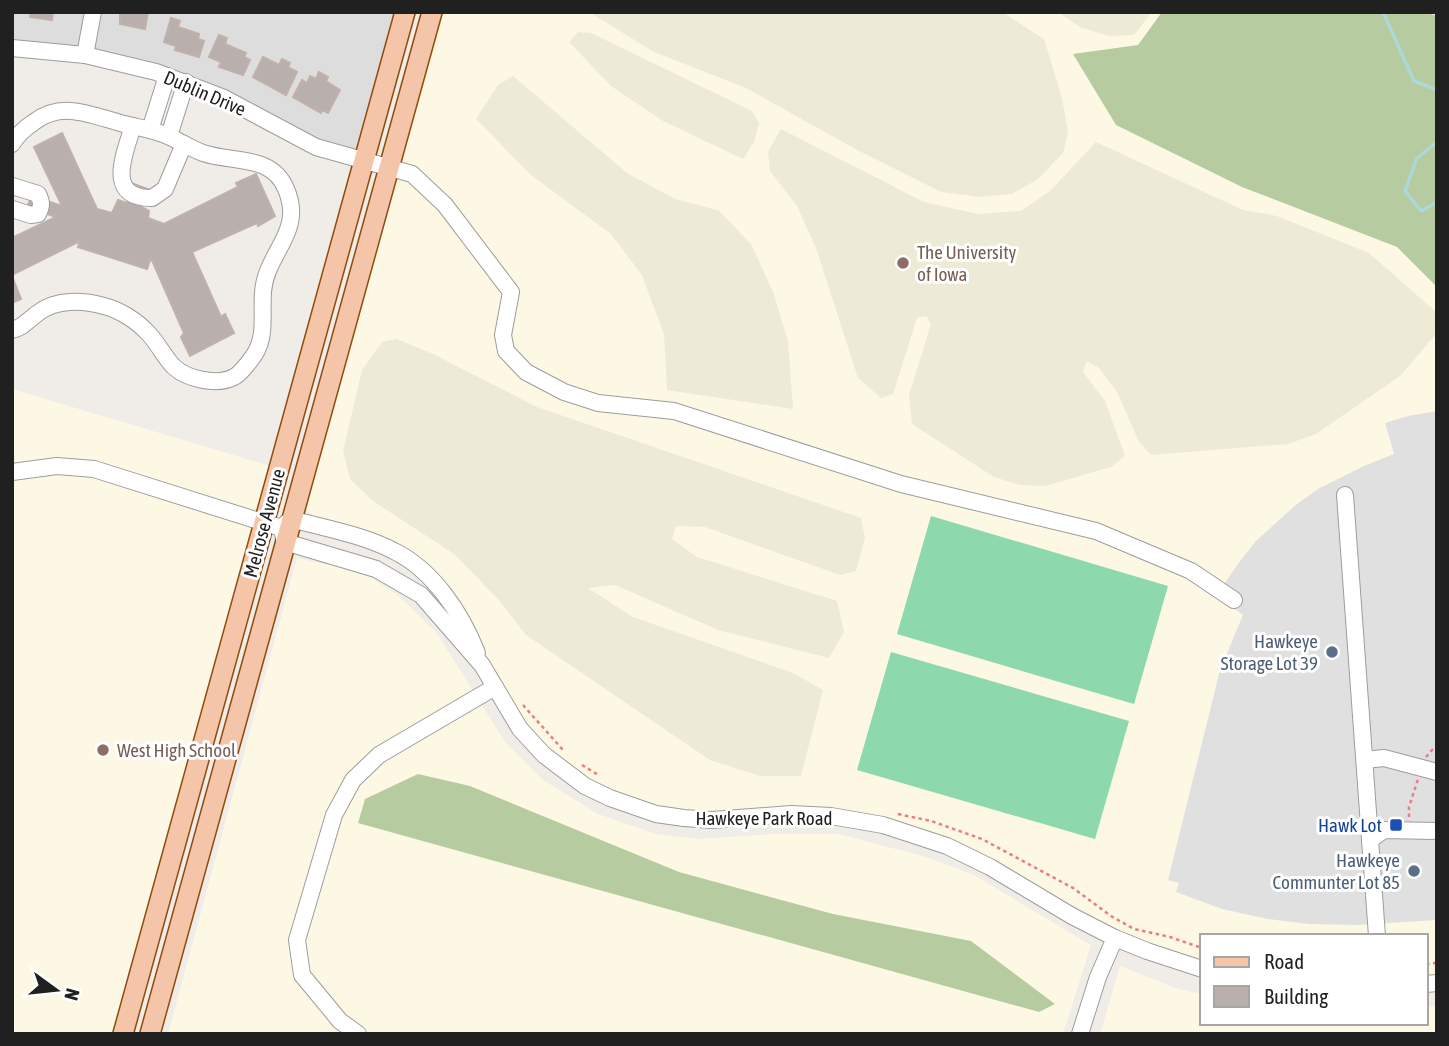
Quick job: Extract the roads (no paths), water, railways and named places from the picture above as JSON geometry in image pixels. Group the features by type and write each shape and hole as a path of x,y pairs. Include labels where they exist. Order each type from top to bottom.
{"main road":[{"name":"Melrose Avenue","path":"150,1034 280,527 364,161 405,12"},
{"name":"Melrose Avenue","path":"123,1034 389,168 432,12"}],"street":[{"path":"85,55 93,12"},
{"name":"Dublin Drive","path":"12,48 85,55 167,76 235,104 316,147 412,174 445,205 511,292 503,335 506,351 526,372 564,392 598,403 674,411 901,484 1096,531 1191,571 1234,600"},
{"path":"167,76 122,164 124,186 132,195 152,198 165,189 184,144"},
{"path":"169,136 186,82"},
{"path":"12,145 28,126 40,117 57,111 72,110 169,136 215,157 250,160 277,175 291,200 290,226 268,268 264,285 264,332 260,347 244,369 233,377 222,380 192,377 176,368 136,322 105,306 89,303 50,304 20,329 12,330"},
{"path":"12,186 38,194 42,201 38,214 31,215 12,209"},
{"path":"12,472 57,466 94,469 280,527"},
{"path":"1345,495 1377,934"},
{"name":"Hawkeye Park Road","path":"280,527 376,569 405,585 432,607 482,665"},
{"name":"Hawkeye Park Road","path":"280,527 394,550 419,567 439,588 466,626 482,665 520,729 544,755 585,786 610,799 656,814 684,818 712,820 791,814 831,816 883,825 947,846 990,867 1072,916 1115,938 1155,955 1200,968"},
{"path":"358,1034 340,1021 302,975 298,940 334,815 353,780 379,755 495,687"},
{"path":"1365,760 1384,758 1437,772"},
{"path":"1370,840 1384,830 1437,831"},
{"path":"1080,1034 1098,977 1115,938"}],"waterway":[{"path":"1383,12 1414,81 1437,90"},
{"path":"1437,142 1417,158 1405,191 1421,211 1437,202"}],"place":[{"name":"The University of Iowa","path":"903,263"},
{"name":"Hawkeye Storage Lot 39","path":"1332,652"},
{"name":"West High School","path":"103,750"},
{"name":"Hawk Lot","path":"1396,825"},
{"name":"Hawkeye Communter Lot 85","path":"1414,871"}]}
